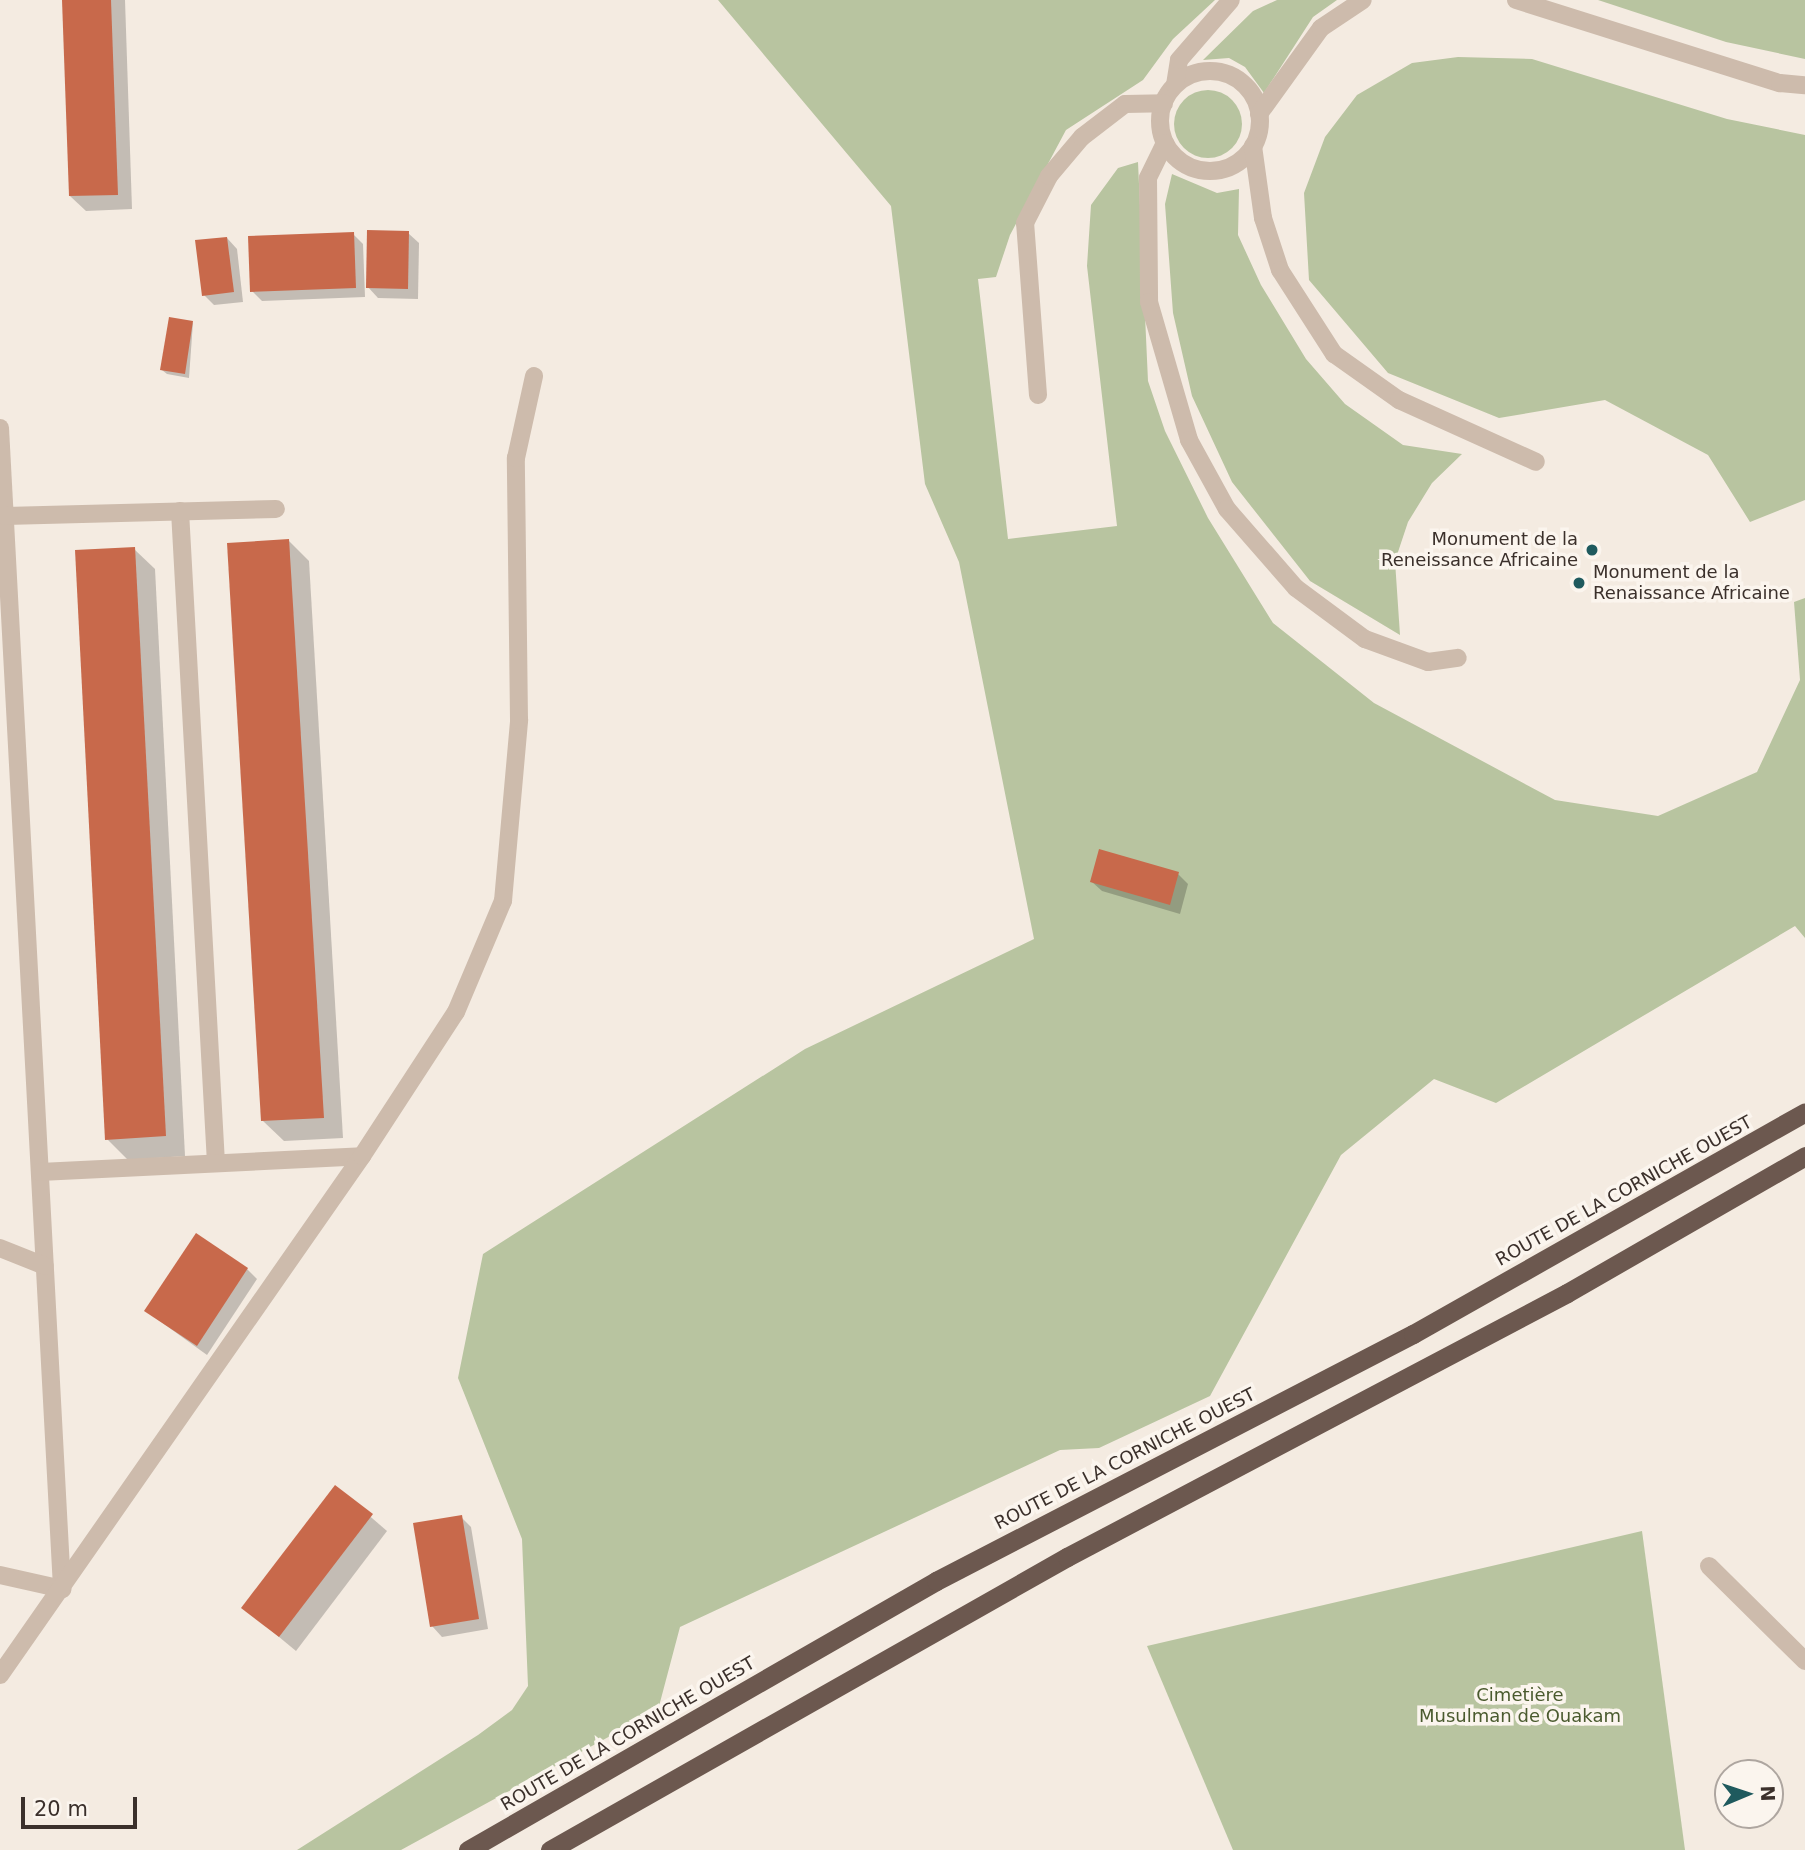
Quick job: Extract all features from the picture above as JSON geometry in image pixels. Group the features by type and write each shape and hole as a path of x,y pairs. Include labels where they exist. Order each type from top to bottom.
{"highway":[{"name":"ROUTE DE LA CORNICHE OUEST","path":"468,1850 936,1581 1413,1334 1805,1112"},
{"path":"551,1850 1077,1551 1567,1293 1805,1156"}],"street":[{"path":"1231,0 1179,60 1175,85 1164,103 1165,143 1148,178 1149,302 1189,440 1227,509 1296,588 1365,639 1427,662 1458,658"},
{"path":"1363,0 1321,28 1259,114 1253,146 1263,218 1280,271 1334,354 1399,400 1536,462"},
{"path":"1516,0 1780,83 1805,85"},
{"path":"1175,85 1203,71 1234,77 1259,114"},
{"path":"1038,395 1025,223 1049,176 1082,137 1125,104 1164,103"},
{"path":"1165,143 1182,163 1208,171 1234,166 1253,146"},
{"path":"0,1675 362,1156 456,1012 503,901 519,720 516,458 534,376"},
{"path":"0,428 62,1589"},
{"path":"5,516 276,509"},
{"path":"180,512 216,1163"},
{"path":"40,1172 362,1156"},
{"path":"0,1248 45,1266"},
{"path":"1709,1566 1805,1661"},
{"path":"0,1576 62,1589"}],"green space":[{"path":"718,0 1215,0 1173,39 1143,80 1066,130 1010,235 996,277 978,279 1008,539 1117,526 1087,266 1091,205 1118,168 1138,162 1148,381 1165,431 1208,518 1273,623 1374,703 1555,800 1658,816 1757,772 1800,680 1794,602 1805,598 1805,938 1795,926 1496,1103 1434,1079 1341,1155 1210,1396 1099,1448 1060,1450 680,1627 658,1710 401,1850 297,1850 478,1735 512,1710 528,1686 522,1539 458,1378 483,1254 805,1049 1034,939 959,562 925,484 891,206"},
{"path":"1277,0 1337,0 1313,17 1264,93 1245,67 1229,58 1203,60 1253,11"},
{"path":"1598,0 1805,0 1805,59 1726,42"},
{"path":"1458,57 1532,59 1727,119 1805,135 1805,500 1750,522 1708,455 1605,400 1499,418 1388,373 1309,280 1304,193 1325,137 1357,95 1412,63"},
{"path":"1208,90 1221,93 1232,100 1239,111 1242,124 1239,137 1232,148 1221,155 1208,158 1195,155 1184,148 1177,137 1174,124 1177,111 1184,100 1195,93"},
{"path":"1172,174 1217,193 1239,189 1238,235 1261,285 1306,359 1345,404 1403,445 1462,454 1432,483 1408,522 1395,561 1400,635 1310,581 1232,482 1192,396 1173,313 1165,204"},
{"name":"Cimetière Musulman de Ouakam","path":"1642,1531 1685,1850 1233,1850 1147,1646"}],"building":[{"path":"62,0 111,0 118,195 69,196"},
{"path":"367,230 409,231 408,289 366,288"},
{"path":"354,232 356,288 250,292 248,236"},
{"path":"227,237 234,292 202,296 195,240"},
{"path":"169,317 193,321 185,374 160,370"},
{"path":"289,539 324,1118 261,1121 227,543"},
{"path":"135,547 166,1136 105,1140 75,550"},
{"path":"1099,849 1179,872 1170,905 1090,882"},
{"path":"196,1233 248,1268 197,1346 144,1311"},
{"path":"335,1485 373,1514 279,1637 241,1608"},
{"path":"462,1515 479,1619 430,1627 413,1523"}],"place":[{"name":"Monument de la Reneissance Africaine","path":"1592,550"},
{"name":"Monument de la Renaissance Africaine","path":"1579,583"}]}
